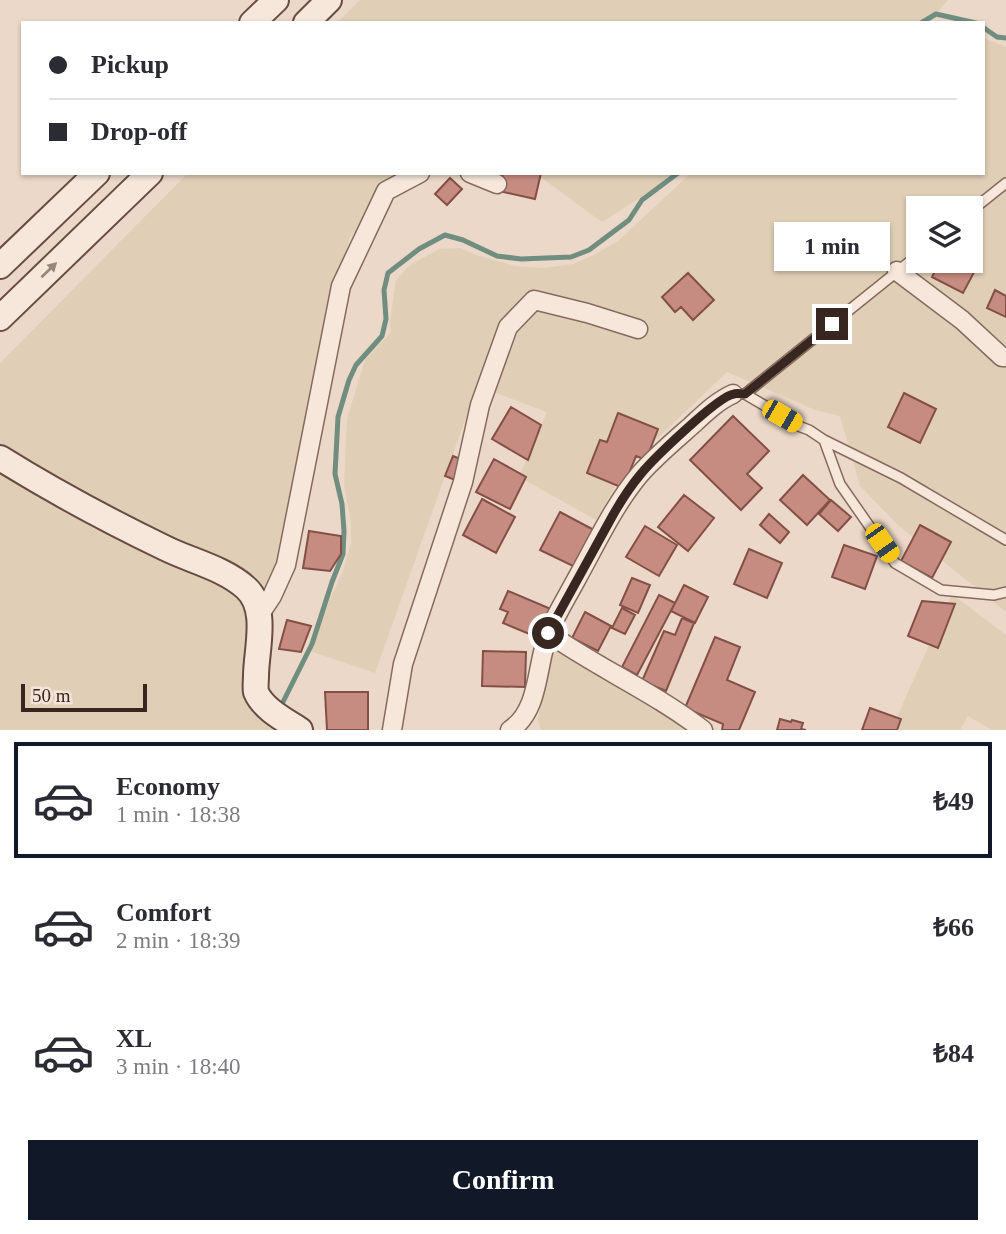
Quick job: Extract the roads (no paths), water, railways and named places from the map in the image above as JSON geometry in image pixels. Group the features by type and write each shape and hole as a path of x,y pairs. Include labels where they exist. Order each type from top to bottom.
{"street":[{"path":"255,21 276,0"},
{"path":"308,21 329,0"},
{"path":"0,266 95,175"},
{"path":"0,318 148,175"},
{"path":"258,617 272,596 286,565 341,286 386,191 416,175"},
{"path":"475,175 497,184"},
{"path":"897,271 1006,357"},
{"path":"392,730 403,664 463,482 480,405 508,327 534,300 638,329"},
{"path":"510,730 526,712 537,687 548,633 617,508 641,473 670,444 720,400 739,394"},
{"path":"0,458 35,480 154,543 229,576 248,590 255,603 261,636 256,667 256,690 264,705 300,730"},
{"path":"548,633 577,653 659,699 703,730"}],"lane":[{"path":"983,201 1006,183"},
{"path":"906,264 739,394 901,478 1006,540"},
{"path":"824,440 840,484 895,563 941,590 994,595 1006,592"}],"waterway":[{"path":"924,21 936,14 967,21"},
{"path":"985,29 997,37 1006,38"},
{"path":"280,708 312,644 343,554 342,504 335,474 338,417 356,365 382,336 386,319 384,290 388,273 419,249 445,235 463,240 497,256 521,259 571,257 589,250 629,220 642,200 675,175"}]}
